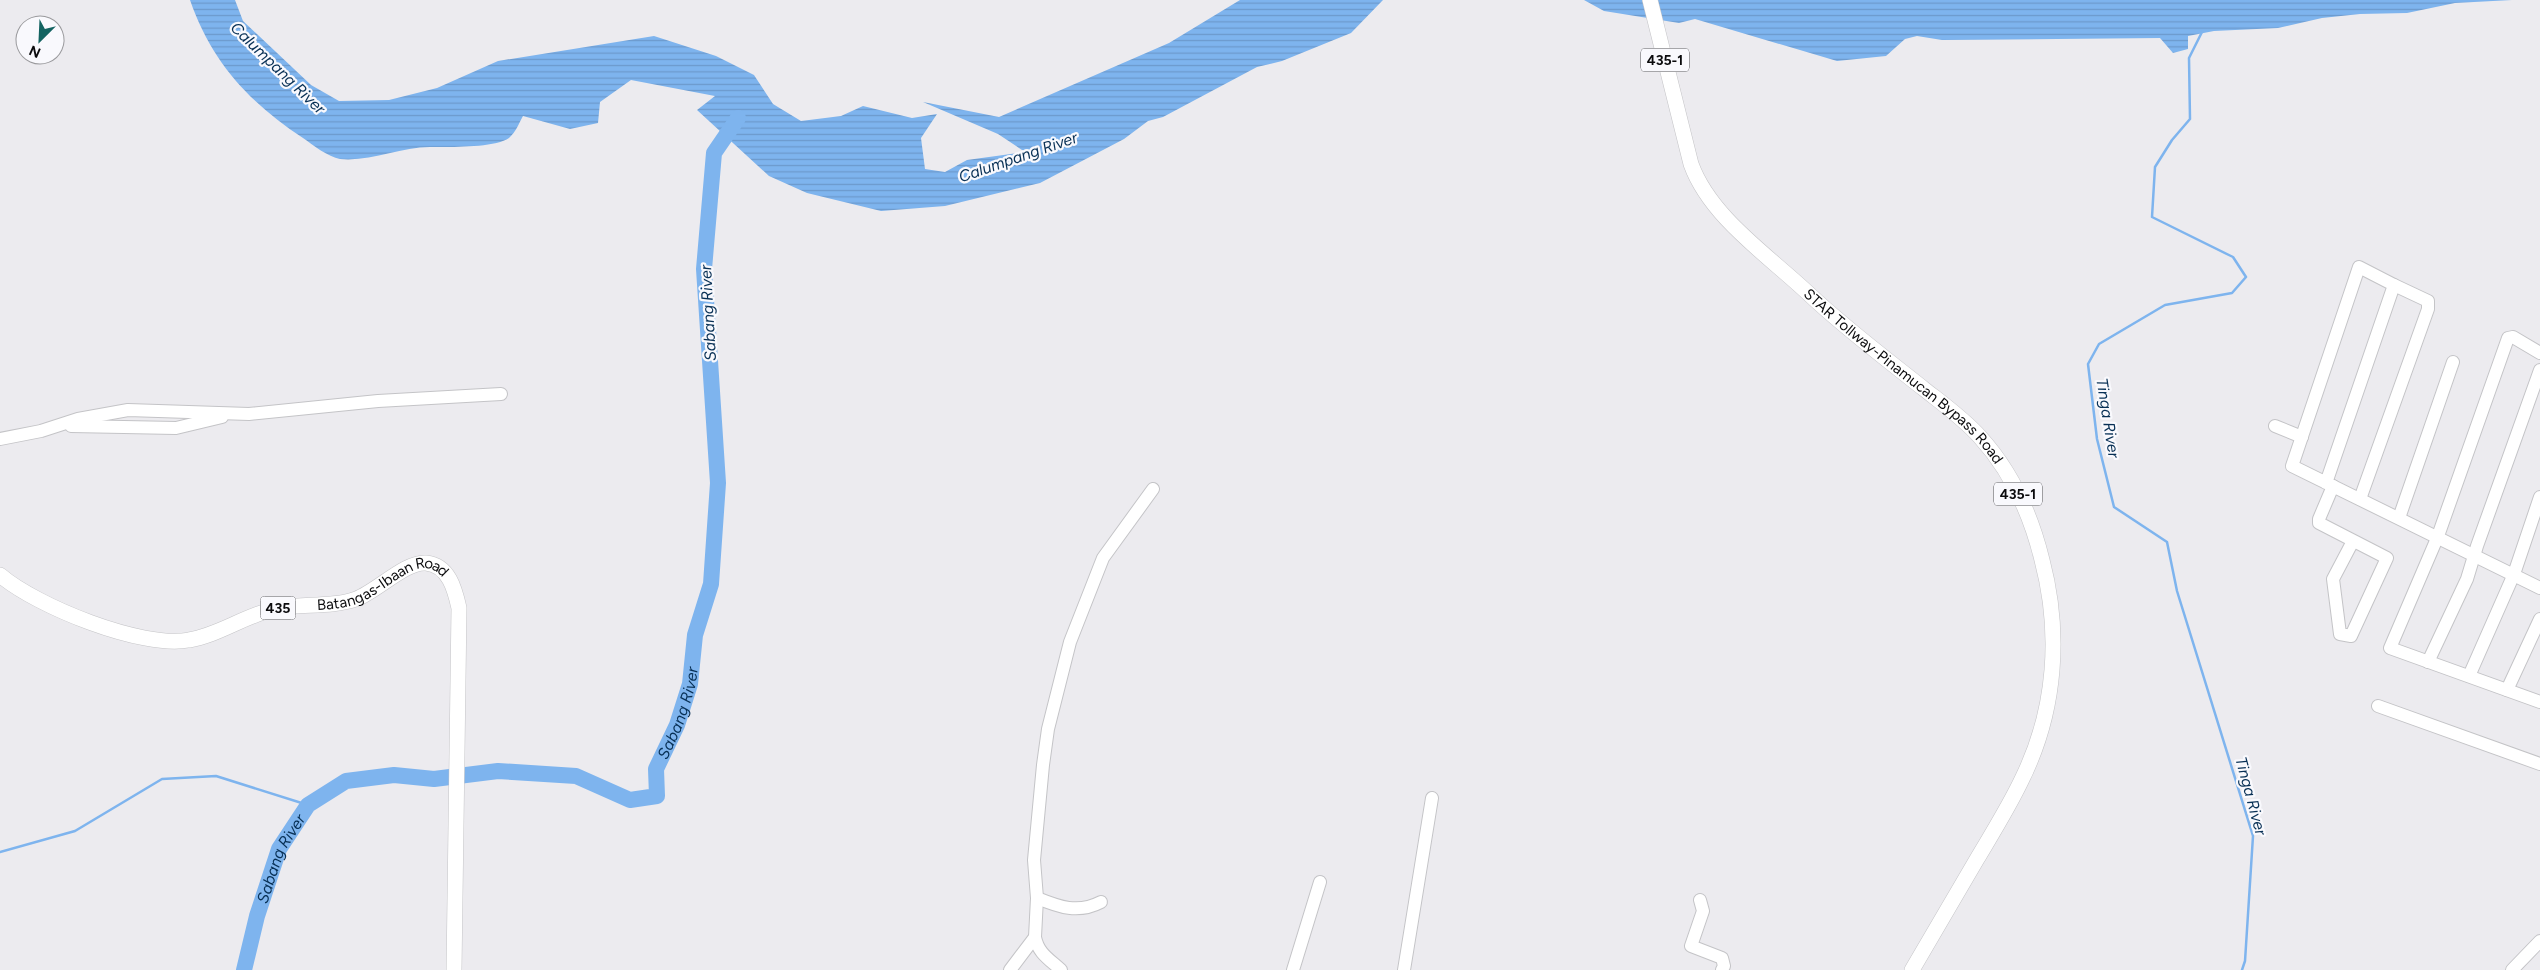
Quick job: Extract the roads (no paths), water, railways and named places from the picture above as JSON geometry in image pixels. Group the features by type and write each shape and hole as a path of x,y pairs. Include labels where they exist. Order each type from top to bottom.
{"main road":[{"name":"STAR Tollway-Pinamucan Bypass Road","path":"1650,0 1680,119 1699,184 1715,206 1830,314 1952,411 1980,436 1999,460 2014,486 2038,542 2053,609 2055,639 2052,674 2037,742 2011,801 1912,970"},
{"name":"Batangas-Ibaan Road","path":"0,575 15,587 50,606 122,633 168,643 212,634 272,610 355,600 376,590 408,568 425,563 441,569 454,585 459,608 454,970"}],"street":[{"path":"2360,499 2428,309 2428,301 2359,267 2292,466 2399,518 2438,536 2540,588"},
{"path":"2353,540 2333,580 2340,634 2346,636 2351,636 2387,558 2353,540 2319,523 2319,518 2394,285"},
{"path":"2540,353 2513,338 2508,338 2438,536 2390,648 2540,702"},
{"path":"2399,518 2453,362"},
{"path":"2428,662 2467,579 2540,370"},
{"path":"0,440 58,426 78,419 128,410 237,414 293,411 378,401 500,394"},
{"path":"2274,426 2302,437"},
{"path":"1061,970 1042,955 1037,947 1035,937 1037,898 1034,860 1048,729 1070,642 1102,558 1153,489"},
{"path":"2469,676 2514,574 2540,497"},
{"path":"2507,690 2540,620"},
{"path":"2378,706 2540,764"},
{"path":"1404,970 1432,798"},
{"path":"1293,970 1320,882"},
{"path":"1037,898 1060,907 1078,909 1100,902"},
{"path":"1700,900 1702,911 1691,946 1722,958 1724,966 1722,970"},
{"path":"1010,970 1035,937"},
{"path":"2512,970 2539,945"}],"water":[{"name":"Calumpang River","path":"190,0 235,0 243,21 311,85 339,101 389,100 437,88 498,61 654,36 716,56 754,75 773,104 801,121 841,116 863,106 912,118 937,114 921,138 925,169 945,172 967,160 1025,152 998,134 923,102 999,117 1169,43 1240,0 1383,0 1351,33 1282,61 1257,67 1163,117 1148,121 1124,139 1040,183 945,206 881,211 807,193 769,176 697,110 715,96 631,80 600,102 598,123 570,129 523,116 509,138 493,144 419,148 374,157 335,158 266,110 234,79 209,43"},
{"path":"1584,0 2512,0 2455,3 2407,13 2360,14 2322,18 2278,28 2214,31 2188,36 2188,49 2173,53 2160,38 1942,40 1917,36 1905,39 1886,56 1837,61 1695,19 1679,23 1604,11"}],"waterway":[{"name":"Tinga River","path":"2202,32 2189,58 2190,119 2172,140 2155,167 2152,217 2233,257 2246,277 2232,293 2165,305 2099,344 2088,364 2097,439 2114,507 2167,542 2177,591 2253,836 2245,961 2242,970"},
{"name":"Sabang River","path":"244,970 257,916 279,849 308,805 346,781 394,775 434,779 498,771 576,776 630,800 657,796 656,769 677,725 690,684 695,635 711,584 718,483 704,269 714,153 738,118"},
{"path":"0,852 75,831 162,779 216,776 308,805"}]}
